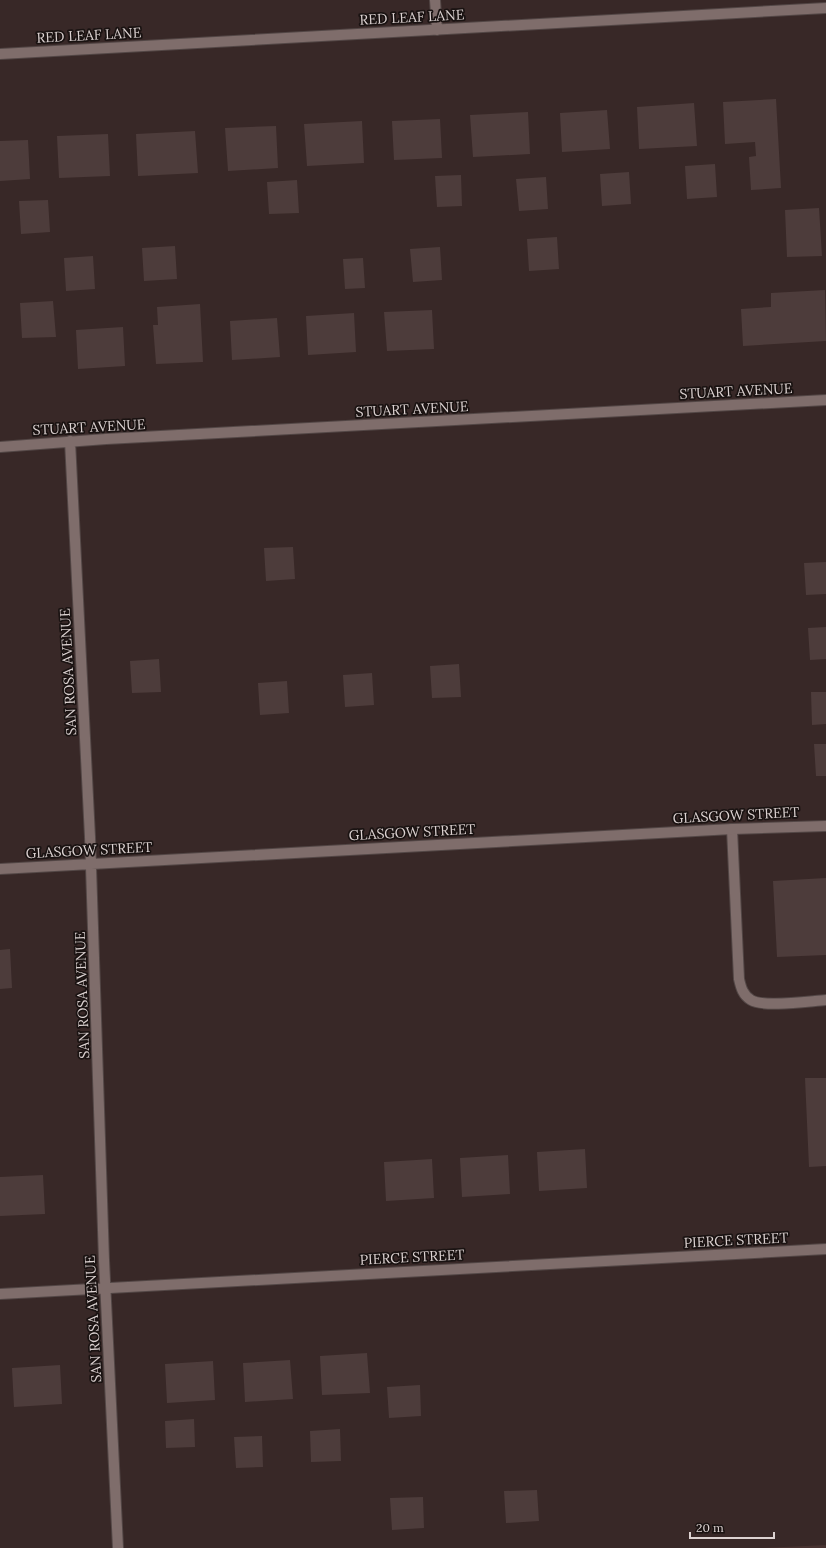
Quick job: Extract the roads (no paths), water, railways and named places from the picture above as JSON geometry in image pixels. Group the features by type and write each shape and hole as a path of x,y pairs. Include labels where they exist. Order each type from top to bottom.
{"street":[{"path":"436,0 437,30"},
{"name":"RED LEAF LANE","path":"0,54 826,8"},
{"name":"STUART AVENUE","path":"0,447 70,441 826,400"},
{"name":"SAN ROSA AVENUE","path":"70,441 91,864 105,1288 118,1548"},
{"name":"GLASGOW STREET","path":"0,869 732,829 826,826"},
{"path":"732,829 739,979 743,992 752,1001 765,1004 826,1000"},
{"name":"PIERCE STREET","path":"0,1294 826,1249"}]}
